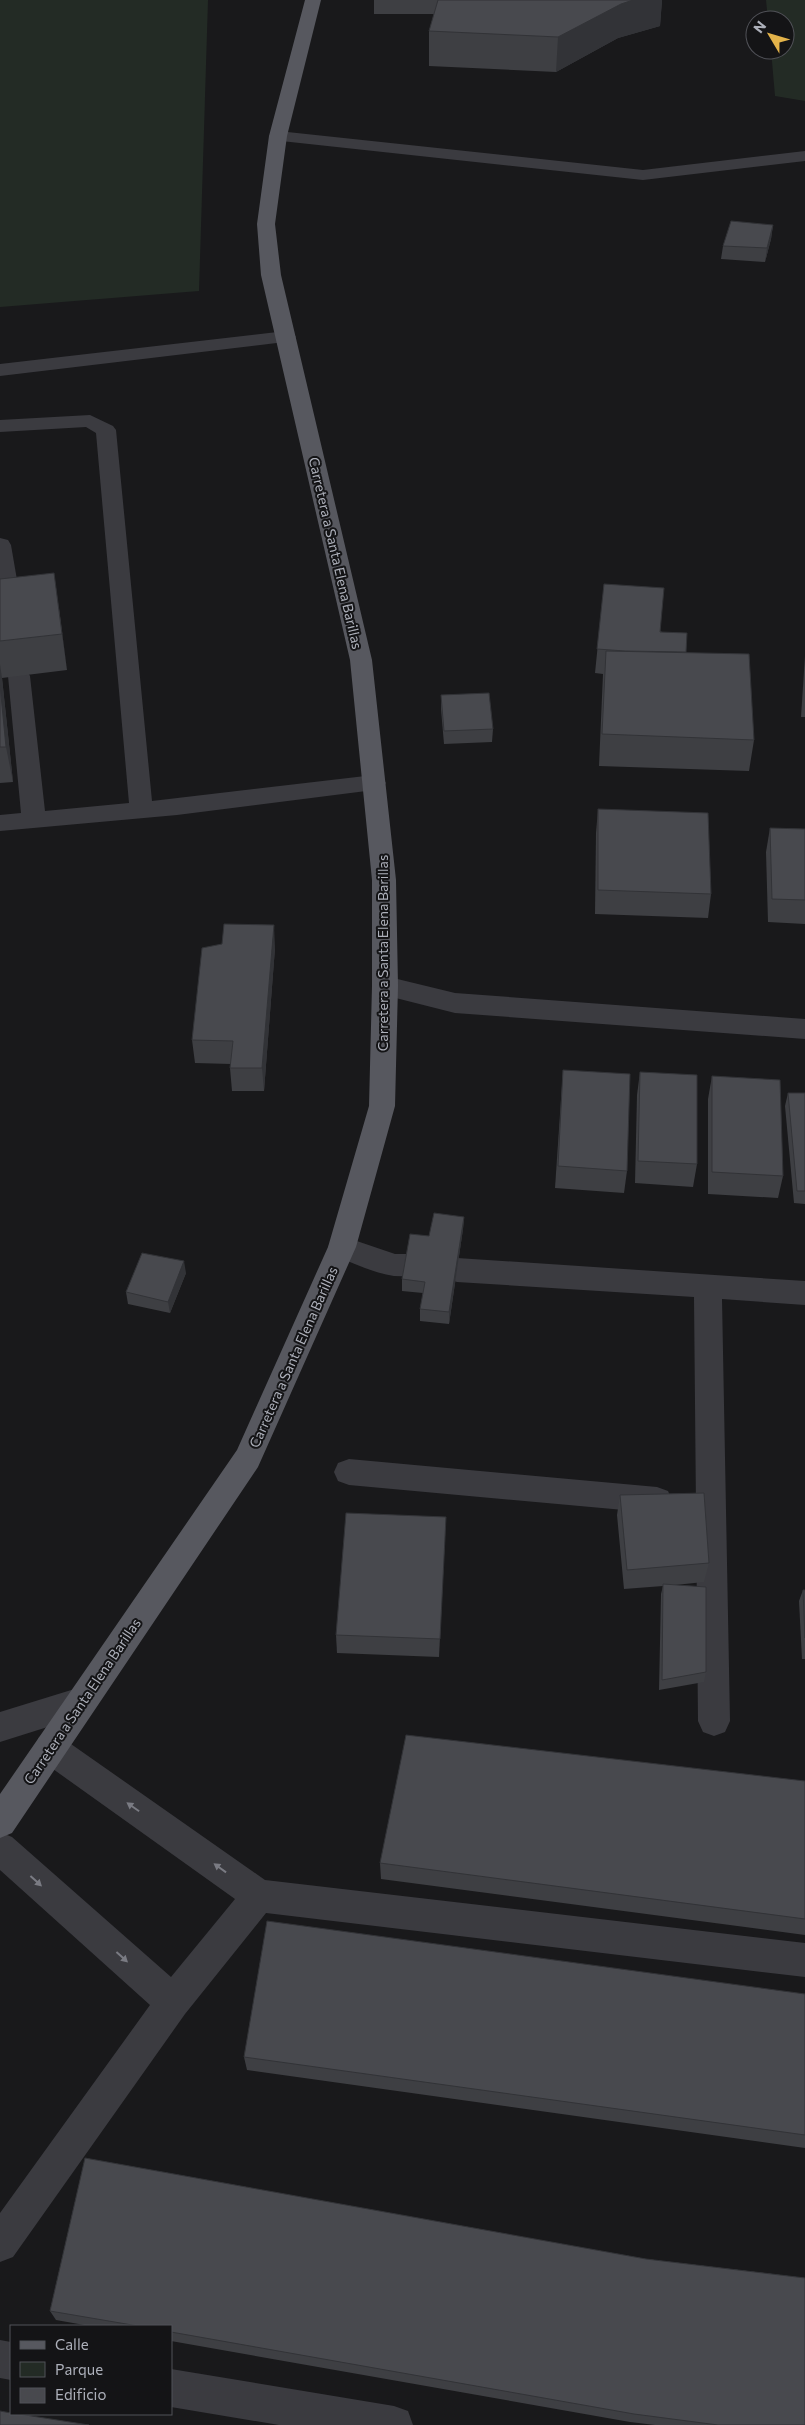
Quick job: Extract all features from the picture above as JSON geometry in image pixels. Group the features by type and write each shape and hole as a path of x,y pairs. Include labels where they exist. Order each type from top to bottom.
{"main road":[{"name":"Carretera a Santa Elena Barillas","path":"0,1822 248,1458 342,1247 382,1106 385,986 384,880 361,660 271,275 266,224 278,136 313,0"}],"street":[{"path":"278,136 643,175 805,156"},
{"path":"0,370 286,337"},
{"path":"0,426 90,421 106,430 141,809"},
{"path":"0,545 12,615"},
{"path":"19,676 34,821"},
{"path":"0,823 177,807 374,783"},
{"path":"385,986 455,1003 805,1029"},
{"path":"342,1247 395,1266 407,1266"},
{"path":"457,1270 805,1293"},
{"path":"708,1286 714,1721"},
{"path":"349,1472 711,1504"},
{"path":"0,1727 80,1702"},
{"path":"50,1748 259,1896 805,1960"},
{"path":"0,1848 173,2002"},
{"path":"0,2244 173,2002 259,1896"},
{"path":"172,2388 394,2425"}],"green space":[{"path":"0,0 208,0 199,291 0,307"},
{"path":"766,0 805,0 805,101 775,96 772,60 795,60 795,10 767,10"}],"building":[{"path":"438,0 633,0 621,4 558,37 429,31"},
{"path":"731,221 773,225 767,248 723,246"},
{"path":"54,573 62,634 0,641 0,579"},
{"path":"604,584 664,588 660,632 687,633 686,652 597,649"},
{"path":"606,651 749,654 754,740 602,734"},
{"path":"0,685 6,747 0,747"},
{"path":"489,693 493,729 444,731 441,695"},
{"path":"598,809 708,813 711,894 598,890"},
{"path":"770,828 805,829 805,900 772,899"},
{"path":"224,924 274,925 262,1068 230,1068 233,1041 192,1040 202,948 222,944"},
{"path":"563,1070 630,1074 627,1171 558,1166"},
{"path":"640,1072 697,1075 697,1164 638,1161"},
{"path":"712,1076 780,1080 783,1176 712,1172"},
{"path":"788,1093 805,1093 805,1191 797,1191"},
{"path":"434,1213 464,1217 449,1312 420,1309 425,1282 402,1279 410,1234 429,1236"},
{"path":"142,1253 184,1261 168,1302 126,1292"},
{"path":"704,1493 709,1563 627,1570 620,1495"},
{"path":"346,1513 446,1517 440,1639 336,1635"},
{"path":"663,1584 706,1587 706,1672 662,1680"},
{"path":"803,1590 805,1590 805,1638"},
{"path":"406,1735 805,1781 805,1919 380,1863"},
{"path":"267,1921 805,1994 805,2135 244,2057"},
{"path":"85,2158 646,2259 805,2278 805,2425 718,2425 634,2414 172,2332 172,2325 132,2325 50,2311"},
{"path":"0,2411 10,2413 10,2415 25,2415 89,2425 0,2425"}]}
